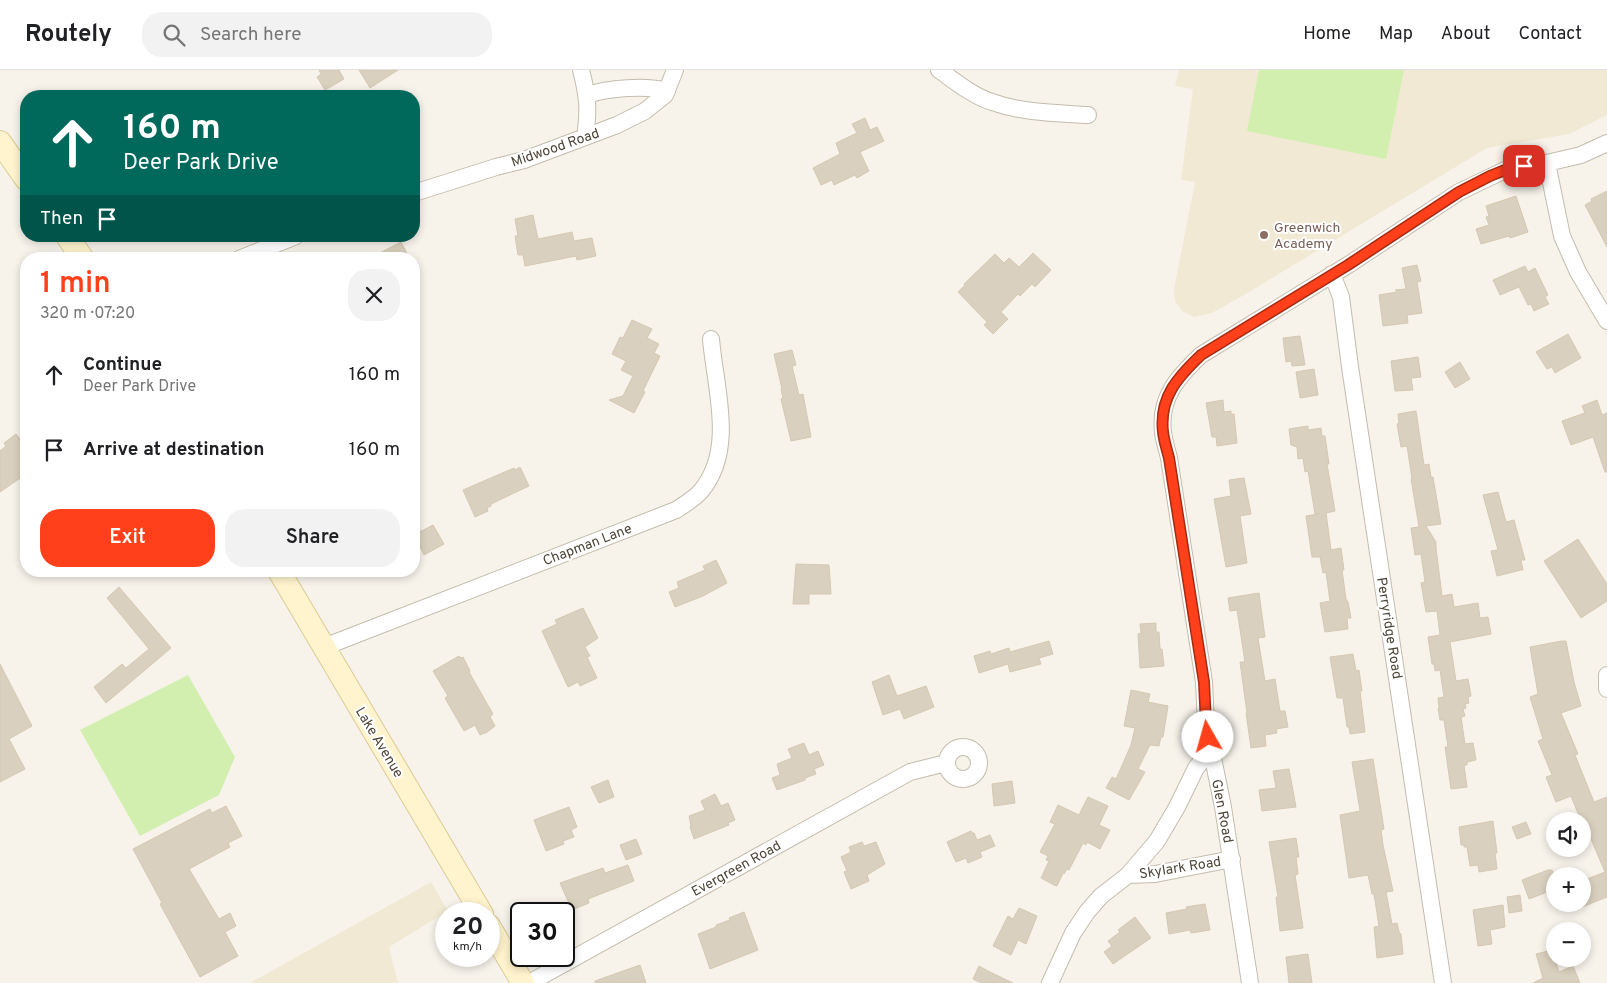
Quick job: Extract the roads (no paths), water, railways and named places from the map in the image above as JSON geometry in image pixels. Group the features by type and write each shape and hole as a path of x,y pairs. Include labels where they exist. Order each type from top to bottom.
{"main road":[{"path":"0,142 20,170"},
{"name":"Lake Avenue","path":"283,577 475,902"},
{"path":"500,944 523,983"}],"street":[{"path":"581,70 588,95 585,137"},
{"name":"Midwood Road","path":"420,191 524,160 585,137 645,111 665,96 675,70"},
{"path":"940,70 965,88 991,102 1018,109 1088,115"},
{"path":"588,95 612,90 646,87 667,91"},
{"name":"Glen Road","path":"1250,983 1232,859 1206,724 1204,682 1169,458 1163,431 1164,405 1173,385 1201,355 1466,188 1505,170 1581,156 1607,143"},
{"path":"1547,163 1562,236 1578,272 1607,321"},
{"path":"256,252 281,242"},
{"name":"Perryridge Road","path":"1332,274 1341,297 1443,983"},
{"name":"Chapman Lane","path":"324,647 676,510 694,498 702,490 718,458 721,437 711,339"},
{"path":"1607,675 1607,688"},
{"name":"Skylark Road","path":"1050,983 1073,932 1101,896 1128,875 1157,841 1177,808 1196,768 1210,750"},
{"name":"Evergreen Road","path":"528,983 910,772 946,763"},
{"name":"Skylark Road","path":"1128,875 1155,874 1232,859"}],"place":[{"name":"Greenwich Academy","path":"1264,235"}]}
